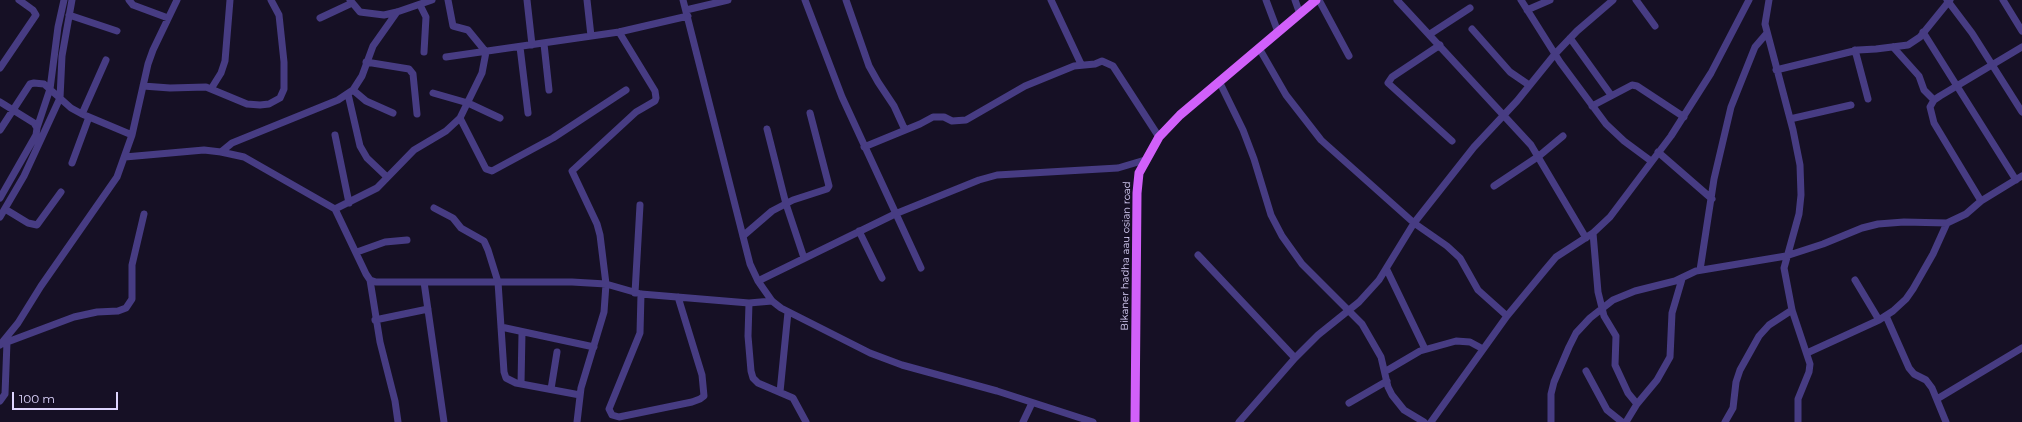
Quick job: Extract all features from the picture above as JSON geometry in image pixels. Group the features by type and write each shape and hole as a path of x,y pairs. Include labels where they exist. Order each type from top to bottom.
{"main road":[{"name":"Bikaner hadha aau osian road","path":"1135,422 1137,193 1139,173 1159,137 1180,115 1316,0"}],"street":[{"path":"0,68 2,60 36,15 34,10 20,0"},
{"path":"0,198 36,135 37,128 55,94 58,27 64,0"},
{"path":"0,217 24,176 55,94 72,0"},
{"path":"129,0 133,5 168,18"},
{"path":"0,401 5,394 3,344 117,177 132,135 153,50 177,0"},
{"path":"211,89 224,67 230,0"},
{"path":"143,86 211,89 247,104 260,105 274,102 282,94 284,62 278,15 271,0"},
{"path":"320,18 351,2 356,9 366,13 384,14 398,12 432,0"},
{"path":"448,0 453,26 468,30 486,52"},
{"path":"527,0 532,45"},
{"path":"586,0 591,36"},
{"path":"683,0 750,264 758,281 772,301 788,312 870,353 902,365 997,391 1093,422"},
{"path":"446,57 619,32 728,0"},
{"path":"805,0 838,88 921,268"},
{"path":"846,0 869,66 894,106 905,130"},
{"path":"1051,0 1081,64"},
{"path":"1266,0 1278,32"},
{"path":"1295,0 1300,14"},
{"path":"1319,0 1349,56"},
{"path":"1397,0 1440,45 1468,79 1518,130 1539,156 1586,238"},
{"path":"1521,0 1555,54 1592,106 1614,133 1651,161"},
{"path":"1527,10 1550,0"},
{"path":"1239,422 1295,358 1359,302 1387,270 1414,223 1474,147 1503,116 1570,38 1613,0"},
{"path":"1636,0 1655,26"},
{"path":"1431,422 1507,316 1556,257 1593,233 1610,218 1684,117 1717,64 1749,0"},
{"path":"1769,0 1765,24 1790,119 1800,165 1801,195 1799,214 1786,256 1784,268 1792,310 1810,364 1798,399 1798,422"},
{"path":"2003,0 2022,31"},
{"path":"1776,70 1854,50 1892,47 1914,42 1948,1 1972,33 2022,112"},
{"path":"420,5 426,17 424,52"},
{"path":"1430,34 1470,8"},
{"path":"222,152 232,143 297,118 351,92 362,76 373,46 398,12"},
{"path":"69,15 117,30"},
{"path":"1472,28 1510,72 1529,85"},
{"path":"577,422 580,394 604,312 606,284 600,235 597,224 572,171 636,112 655,101 656,98 655,91 619,32"},
{"path":"1551,422 1551,394 1554,382 1576,333 1590,318 1623,295 1682,279 1700,270 1786,256 1823,244 1850,232 1878,224 1904,222 1947,223 1966,214 1981,201 2019,178 1957,86 1923,32"},
{"path":"1700,270 1719,158 1731,107 1755,47 1767,33"},
{"path":"1570,38 1611,95"},
{"path":"544,44 549,90"},
{"path":"1440,45 1392,77 1388,83 1452,141"},
{"path":"520,47 528,112"},
{"path":"1892,47 1919,76 1924,90 1934,100"},
{"path":"1981,201 1934,123 1930,107 1934,100 2022,47"},
{"path":"1259,48 1286,95 1321,140 1414,223 1447,246 1460,258 1478,290 1507,316"},
{"path":"1854,50 1868,99"},
{"path":"335,209 377,188 414,150 446,131 460,118 482,73 486,52"},
{"path":"72,163 86,116 106,60"},
{"path":"864,147 939,116 952,121 966,120 1025,86 1081,64 1089,65 1102,61 1113,66 1159,137"},
{"path":"366,62 405,68 412,72 417,114"},
{"path":"1219,81 1243,130 1254,159 1271,215 1282,236 1302,264 1347,311 1362,324 1381,357 1392,395 1404,410 1424,422"},
{"path":"0,130 30,84 40,83 71,108 86,116 132,135"},
{"path":"1592,106 1627,87 1637,86 1684,117"},
{"path":"460,118 486,169 492,171 553,138 626,90"},
{"path":"351,92 366,101 393,113"},
{"path":"351,92 360,146 367,158 387,177"},
{"path":"433,93 468,103 500,118"},
{"path":"0,102 34,123 37,128"},
{"path":"1790,119 1851,105"},
{"path":"743,236 769,213 786,204 829,186 810,113"},
{"path":"767,129 786,204 804,258"},
{"path":"335,135 349,203"},
{"path":"1494,186 1539,156 1563,136"},
{"path":"125,157 198,151 222,152 244,157 335,209 370,280 375,320 395,401 398,422"},
{"path":"1658,152 1712,199"},
{"path":"758,281 895,214 951,190 997,175 1118,168 1145,160"},
{"path":"5,209 28,222 37,224 61,192"},
{"path":"640,205 638,294 640,333 609,409 612,415 619,417 630,416 700,400 704,396 702,375 678,297"},
{"path":"434,208 453,218 462,228 484,241 492,258 498,282 504,372 506,378 521,384 580,394"},
{"path":"3,344 74,317 97,312 118,311 126,308 132,299 134,255 144,214"},
{"path":"1807,353 1879,320 1906,299 1933,254 1947,223"},
{"path":"859,231 882,278"},
{"path":"1593,233 1597,278 1602,309 1616,336 1615,365 1628,393 1637,404"},
{"path":"357,252 385,242 407,240"},
{"path":"1198,255 1295,358"},
{"path":"1387,270 1426,349"},
{"path":"1626,422 1637,404 1657,380 1670,357 1672,313 1682,279"},
{"path":"370,280 382,283 498,282 606,284 638,294 749,303 772,301"},
{"path":"1856,280 1879,320"},
{"path":"424,282 444,422"},
{"path":"749,303 748,336 753,378 758,383 793,398 806,422"},
{"path":"375,320 428,309"},
{"path":"1725,422 1733,408 1740,370 1756,342 1769,325 1792,310"},
{"path":"780,392 788,312"},
{"path":"1886,316 1909,368 1914,374 1926,380 1937,399 1946,422"},
{"path":"501,327 522,333 594,347"},
{"path":"521,384 522,333"},
{"path":"1386,371 1426,349 1464,340 1483,349"},
{"path":"1937,399 2022,348"},
{"path":"551,389 557,352"},
{"path":"1586,371 1607,410 1622,422"},
{"path":"1349,403 1387,381"},
{"path":"1023,422 1032,402"}]}
